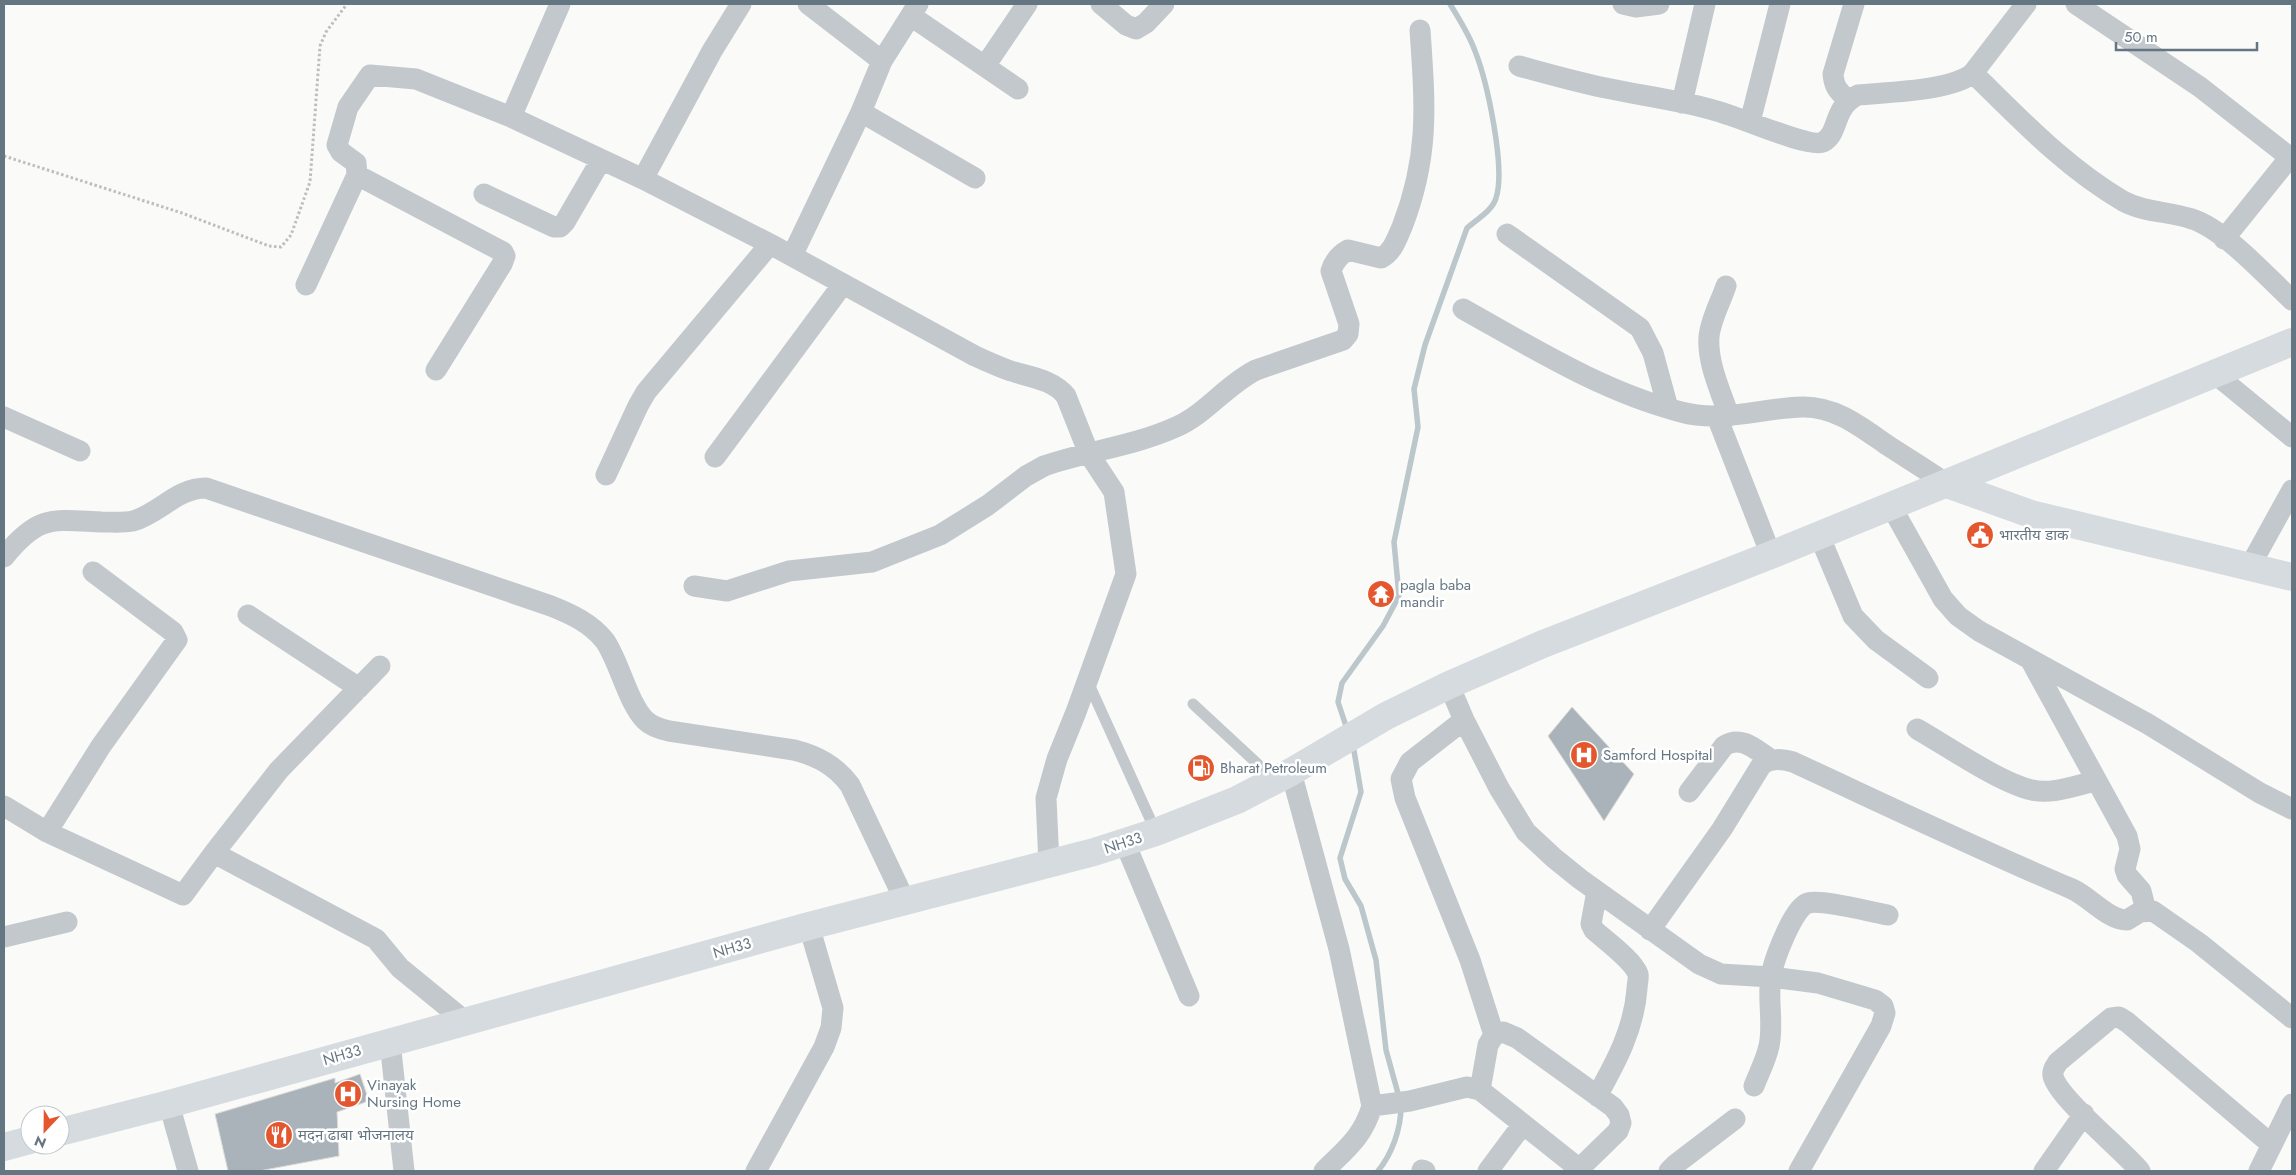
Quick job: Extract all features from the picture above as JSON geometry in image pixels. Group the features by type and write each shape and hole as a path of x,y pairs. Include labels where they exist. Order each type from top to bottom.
{"main road":[{"name":"NH33","path":"70,1129 169,1104 809,926 1125,843 1207,813 1283,776 1386,716 1449,685 1605,618 1771,555 1947,484 2040,443 2292,342"},
{"path":"1947,484 2031,514 2292,578"},
{"path":"4,1147 20,1143"}],"street":[{"path":"511,117 560,4"},
{"path":"643,178 712,51 741,4"},
{"path":"808,4 882,61"},
{"path":"985,66 1027,4"},
{"path":"1101,4 1126,25 1136,29 1146,23 1164,4"},
{"path":"1623,4 1636,7 1659,4"},
{"path":"1682,103 1705,4"},
{"path":"1750,122 1780,4"},
{"path":"1848,100 1837,90 1833,74 1854,4"},
{"path":"1519,66 1609,89 1728,114 1791,137 1816,143 1824,142 1832,133 1842,108 1848,100 1858,95 1945,86 1965,80 1973,73 2026,4"},
{"path":"2076,4 2200,87 2291,158 2224,239"},
{"path":"792,256 861,112 882,61 914,10 985,66 1018,89"},
{"path":"694,586 727,591 790,571 872,562 940,535 988,505 1026,476 1044,466 1175,428 1201,412 1244,377 1269,365 1343,340 1348,334 1349,324 1331,271 1333,263 1341,254 1348,250 1381,258 1386,256 1396,240 1418,181 1424,132 1420,30"},
{"path":"1973,73 2065,162 2122,200 2145,210 2192,219 2224,239 2292,300"},
{"path":"306,285 356,175 356,163 341,152 337,141 348,107 370,75 416,79 511,117 643,178 770,244 975,356 1054,385 1062,390 1089,454 1114,492 1126,574 1088,682 1056,759 1046,798 1049,864"},
{"path":"861,112 974,178"},
{"path":"484,194 554,227 560,227 565,222 601,160"},
{"path":"356,175 503,252 505,256 502,264 436,370"},
{"path":"1507,234 1640,328 1653,353 1668,408"},
{"path":"606,475 646,392 770,244"},
{"path":"716,457 843,284"},
{"path":"1726,286 1709,335 1709,347 1723,416 1771,555"},
{"path":"1463,309 1581,375 1644,401 1683,413 1723,416 1802,407 1833,412 1862,427 1947,484"},
{"path":"2214,373 2292,438"},
{"path":"4,417 80,451"},
{"path":"4,557 16,542 42,523 61,520 132,521 151,513 189,490 206,488 551,606 573,615 590,626 605,642 639,711 650,724 669,731 794,750 813,755 840,772 850,785 905,901"},
{"path":"2248,568 2292,490"},
{"path":"1891,506 1943,599 1958,616 1979,631 2148,724 2260,793 2290,803"},
{"path":"1819,535 1853,616 1876,640 1928,678"},
{"path":"48,832 101,746 177,640 173,632 93,572"},
{"path":"248,615 359,688"},
{"path":"2030,659 2127,836 2130,849 2125,869 2127,875 2141,891 2146,911"},
{"path":"4,806 48,832 183,895 279,770 380,666"},
{"path":"1449,685 1464,720 1499,788 1526,832 1554,858 1597,891 1699,964 1721,974 1771,977 1818,983 1874,1000 1884,1006 1885,1013 1881,1026 1799,1171"},
{"path":"1464,720 1410,762 1401,779 1404,798 1470,960 1494,1035"},
{"path":"1917,729 1992,773 2033,791 2051,790 2096,781"},
{"path":"1688,792 1724,746 1732,741 1740,741 1770,759 1793,762 1984,852 2075,891 2116,918 2127,920 2140,912 2153,911 2168,920 2292,1018"},
{"path":"1650,930 1722,829 1762,764 1770,759"},
{"path":"1283,776 1339,948 1378,1105 1360,1136 1324,1171"},
{"path":"1125,843 1189,996"},
{"path":"214,853 376,939 400,968 466,1022"},
{"path":"1597,891 1591,924 1631,964 1638,974 1629,1033 1622,1052 1597,1096"},
{"path":"1754,1086 1769,1044 1772,1020 1771,977 1794,915 1799,908 1808,903 1821,903 1888,915"},
{"path":"4,937 67,922"},
{"path":"756,1171 824,1047 831,1028 833,1008 809,926"},
{"path":"2140,1171 2058,1086 2053,1076 2053,1069 2111,1018 2119,1017 2272,1145"},
{"path":"1378,1105 1410,1101 1467,1086 1480,1090 1581,1170 1618,1131 1621,1123 1619,1115 1613,1108 1517,1038 1503,1032 1494,1035 1488,1045 1480,1090"},
{"path":"390,1042 404,1171"},
{"path":"169,1104 188,1171"},
{"path":"2259,1171 2292,1104"},
{"path":"2044,1171 2084,1114"},
{"path":"1669,1171 1735,1119"},
{"path":"1488,1171 1523,1124"}],"lane":[{"path":"1088,682 1156,832"},
{"path":"1193,704 1283,776"}],"path":[{"path":"4,156 182,213 269,246 281,246 291,235 310,182 319,53 322,38 347,4"}],"building":[{"path":"1572,707 1634,774 1604,821 1548,736"},
{"name":"मदन ढाबा भोजनालय","path":"360,1074 369,1101 337,1112 339,1156 259,1171 228,1171 215,1114 335,1078 335,1083"}],"waterway":[{"path":"1347,729 1338,702 1342,683 1383,626 1399,596 1394,542 1418,427 1414,389 1425,345 1467,228 1491,207 1496,198 1498,184 1497,146 1485,82 1473,45 1450,4"},
{"path":"1353,745 1361,792 1340,858 1345,879 1361,906 1376,960 1386,1050 1399,1097"},
{"path":"1378,1171 1388,1157 1395,1141 1401,1115 1401,1106"}],"place":[{"name":"भारतीय डाक","path":"1980,535"},
{"name":"pagla baba mandir","path":"1381,594"},
{"name":"Samford Hospital","path":"1584,755"},
{"name":"Bharat Petroleum","path":"1201,768"},
{"name":"Vinayak Nursing Home","path":"348,1094"},
{"name":"मदन ढाबा भोजनालय","path":"279,1135"}]}
